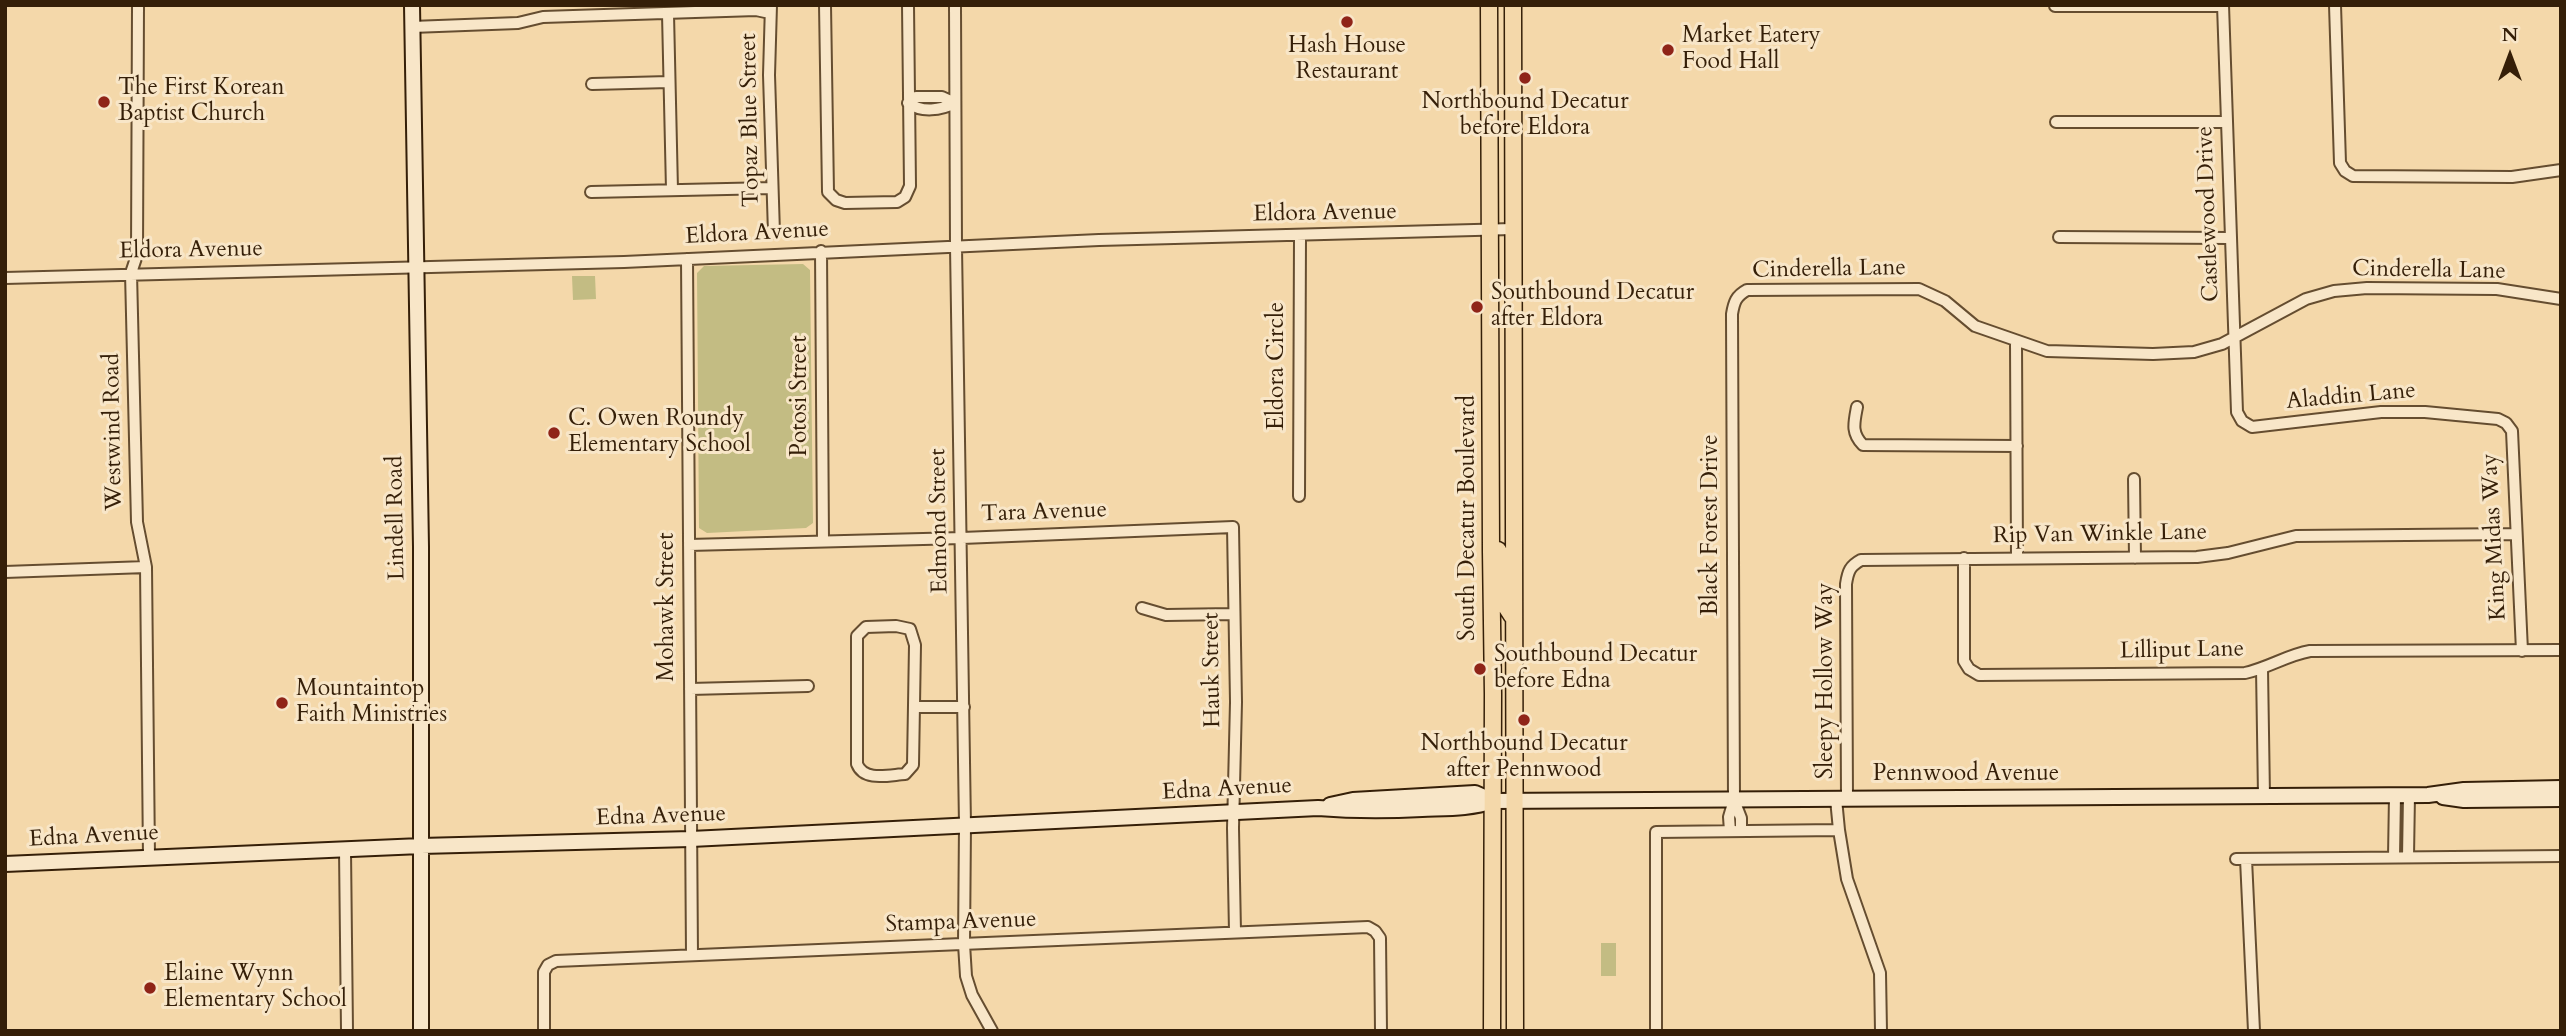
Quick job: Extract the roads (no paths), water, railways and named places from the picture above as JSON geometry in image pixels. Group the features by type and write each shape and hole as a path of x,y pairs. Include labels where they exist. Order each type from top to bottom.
{"main road":[{"name":"South Decatur Boulevard","path":"1489,5 1491,548 1515,1031"},
{"path":"1507,5 1513,25"},
{"name":"South Decatur Boulevard","path":"1492,1031 1515,621 1513,5"},
{"path":"1489,93 1513,90"},
{"path":"1490,425 1500,441 1502,511 1506,524 1515,533"},
{"path":"1491,548 1498,550 1501,556 1505,605 1515,621"}],"street":[{"name":"Westwind Road","path":"138,5 137,255 131,273 137,523 146,567 149,857"},
{"name":"Lindell Road","path":"412,5 421,547 421,1031"},
{"path":"825,5 828,192 836,200 845,203 897,202 905,197 909,186 908,5"},
{"name":"Edmond Street","path":"955,5 956,247 964,707 964,944 966,976 992,1031"},
{"path":"2335,5 2340,163 2345,171 2353,176 2512,177 2561,170"},
{"path":"2055,6 2223,6"},
{"name":"Castlewood Drive","path":"2223,6 2237,412 2242,421"},
{"path":"412,27 518,23 543,17 770,9"},
{"name":"Topaz Blue Street","path":"770,9 769,75 775,233"},
{"path":"668,14 672,190"},
{"path":"592,84 669,82"},
{"path":"908,103 916,97 942,97 956,103"},
{"path":"2056,122 2227,122"},
{"path":"591,192 772,188"},
{"name":"Eldora Avenue","path":"5,278 687,259 1099,240 1512,229"},
{"name":"Eldora Circle","path":"1299,496 1300,236"},
{"path":"2059,237 2230,238"},
{"name":"Potosi Street","path":"821,251 823,540"},
{"name":"Mohawk Street","path":"687,259 692,954"},
{"name":"Cinderella Lane","path":"1739,294 1746,290 1919,289 1945,301 1975,326 2047,351 2153,354 2194,352 2222,344 2305,299 2334,291 2367,288 2497,289 2561,299"},
{"name":"Black Forest Drive","path":"1736,831 1741,818 1734,800 1732,314 1739,294"},
{"path":"2016,342 2017,558"},
{"path":"1857,407 1855,438 1863,445 2017,446"},
{"name":"Aladdin Lane","path":"2242,421 2252,427 2381,412 2425,412 2498,419 2506,423"},
{"name":"King Midas Way","path":"2506,423 2512,431 2522,651"},
{"path":"2134,479 2134,558"},
{"name":"Tara Avenue","path":"689,545 1233,527"},
{"name":"Hauk Street","path":"1233,527 1236,702 1235,932"},
{"name":"Rip Van Winkle Lane","path":"1852,565 1861,560 2197,557 2228,553 2296,536 2516,534"},
{"name":"Lilliput Lane","path":"1965,558 1965,661 1969,669 1979,674 2245,673 2262,670 2291,654 2310,651 2561,650"},
{"name":"Sleepy Hollow Way","path":"1852,565 1846,584 1842,799 1839,830 1847,879 1880,973 1881,1031"},
{"path":"5,572 146,567"},
{"path":"1142,608 1166,615 1233,614"},
{"path":"896,626 910,629 915,645 915,706 915,757 910,770 905,774 869,776 863,773 857,764 856,643 857,636 866,627 896,626"},
{"path":"2262,670 2264,796"},
{"path":"690,689 808,687"},
{"path":"915,706 964,707"},
{"name":"Pennwood Avenue","path":"2428,795 2464,790 2561,789"},
{"name":"Edna Avenue","path":"5,864 421,846 691,839 1318,808 1353,800 1475,793 1504,801"},
{"path":"2402,795 2408,857"},
{"path":"2393,858 2402,795"},
{"name":"Pennwood Avenue","path":"1504,801 2402,795 2465,800 2561,799"},
{"path":"1656,1031 1656,832 1839,830"},
{"path":"345,850 347,1031"},
{"path":"2253,1031 2241,859 2561,856"},
{"name":"Stampa Avenue","path":"544,1031 544,972 548,965 556,961 1368,927 1380,938 1381,1031"}],"place":[{"name":"Hash House Restaurant","path":"1347,22"},
{"name":"Market Eatery Food Hall","path":"1668,50"},
{"name":"Northbound Decatur before Eldora","path":"1525,78"},
{"name":"The First Korean Baptist Church","path":"104,102"},
{"name":"Southbound Decatur after Eldora","path":"1477,307"},
{"name":"C. Owen Roundy Elementary School","path":"554,433"},
{"name":"Southbound Decatur before Edna","path":"1480,669"},
{"name":"Mountaintop Faith Ministries","path":"282,703"},
{"name":"Northbound Decatur after Pennwood","path":"1524,720"},
{"name":"Elaine Wynn Elementary School","path":"150,988"}]}
